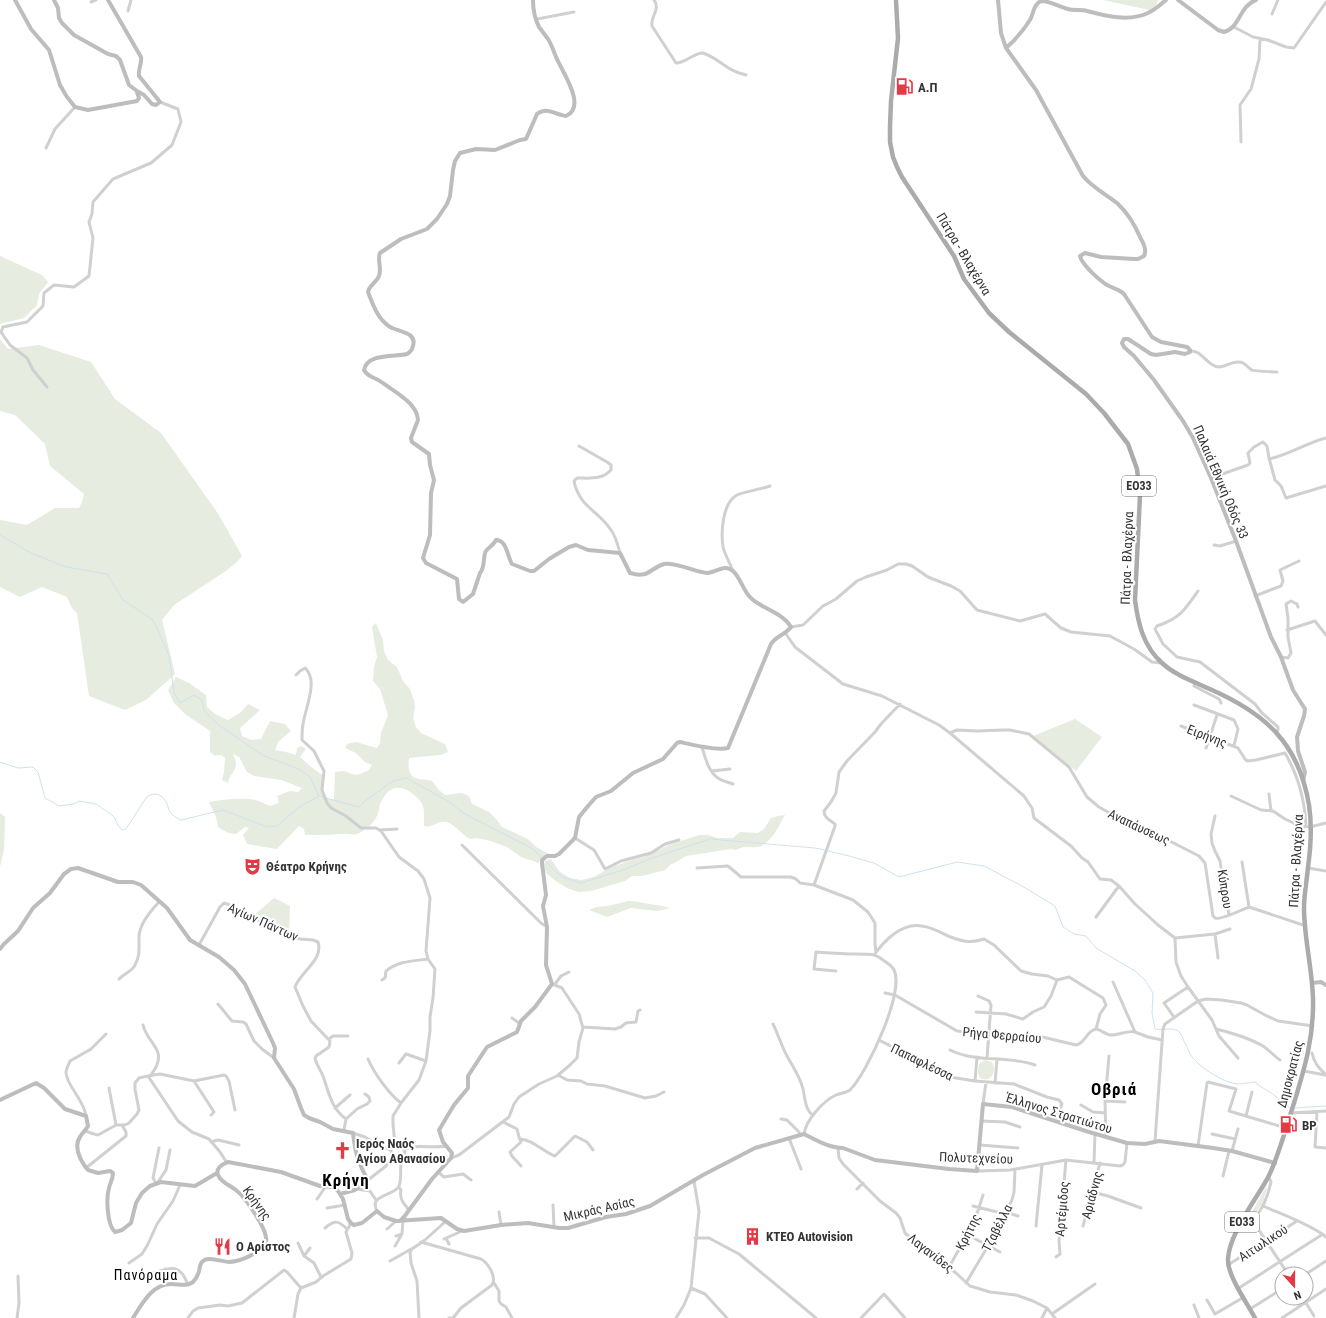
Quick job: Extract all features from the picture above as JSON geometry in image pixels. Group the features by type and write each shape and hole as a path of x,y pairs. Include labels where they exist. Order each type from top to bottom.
{"main road":[{"name":"Πάτρα - Βλαχέρνα","path":"896,0 898,52 891,101 890,142 893,157 902,178 954,256 964,280 989,313 1009,332 1086,394 1104,412 1128,444 1137,469 1140,495 1135,600 1137,616 1148,646 1161,663 1176,673 1248,708 1262,719 1276,733 1291,754 1303,781 1309,807 1308,868 1304,907 1312,982"},
{"name":"Δημοκρατίας","path":"1228,1265 1231,1244 1269,1176 1275,1162 1304,1071 1313,1026 1312,982"},
{"path":"1228,1265 1255,1318"}],"street":[{"path":"15,0 31,29 49,50 60,86 75,107 88,110 137,101 139,98 137,91"},
{"path":"54,0 58,8 59,18 74,35 108,54 116,56 120,60 129,85 144,95 152,104 156,105 160,102"},
{"path":"91,2 96,0"},
{"path":"47,387 33,370 27,358 10,345 1,332 3,327 27,322 43,306 44,293 54,285 74,287 89,276 93,238 89,222 92,214 93,202 113,179 151,163 172,145 181,122 178,109 160,102 139,76 142,64 141,57 108,0"},
{"path":"128,11 131,0"},
{"path":"533,0 534,9 540,28 549,40 556,59 570,86 575,100 574,108 566,116 550,110 540,112 537,114 526,139 495,150 476,149 460,153 455,161 450,196 447,204 437,219 427,228 401,238 380,253 380,274 369,287 368,292 382,321 392,328 410,334 414,343 411,352 408,354 379,357 367,364 364,367 364,370 367,375 377,379 407,400 417,414 418,420 410,438 412,442 429,454 434,480 431,493 430,535 423,558 426,563 457,579 461,602 467,600 473,594 482,571 486,550 493,545 496,540 500,540 504,544 512,564 533,572 558,553 576,545 588,550 620,553"},
{"path":"654,0 657,9 651,20 652,26 676,63 703,53 730,70 738,74 746,75"},
{"path":"998,0 1001,33 1006,48 1036,90 1083,176 1088,182 1117,204 1129,216 1138,230 1146,249 1144,256 1138,259 1101,257 1085,253 1080,256 1082,261 1102,282 1124,294 1152,337 1161,342 1187,347 1190,351 1197,352 1217,367 1240,362 1253,370 1277,372"},
{"path":"1006,48 1019,35 1030,19 1035,6 1041,1 1049,2 1068,9 1083,10 1108,16 1131,17 1150,12 1166,0"},
{"path":"1178,0 1222,32 1228,31 1234,27 1248,4 1256,0"},
{"path":"1272,14 1278,0"},
{"path":"1234,27 1246,34 1260,39 1294,48 1326,2"},
{"path":"537,19 574,12"},
{"path":"1241,142 1240,105 1251,89 1259,59 1260,39"},
{"path":"46,148 55,129 75,107"},
{"name":"Παλαιά Εθνική Οδός 33","path":"1190,351 1188,354 1175,352 1156,355 1146,352 1128,338 1124,339 1122,343 1154,380 1183,421 1193,438 1211,478 1271,637 1281,657 1293,690 1305,709 1297,737 1298,751 1305,772 1303,781"},
{"path":"1269,459 1314,441 1326,438"},
{"path":"1211,478 1248,465 1250,463 1248,453 1254,447 1263,442 1267,446 1269,459 1276,480 1281,486 1286,498 1326,486"},
{"path":"579,446 611,465 611,470 608,474 593,479 577,478 574,481 585,504 611,530 630,573 644,575 665,564 708,573 723,568 733,571"},
{"path":"770,486 737,495 730,501 725,510 723,534 724,548 733,571 751,598 786,621 791,627"},
{"path":"1214,545 1220,546 1236,541"},
{"path":"1255,596 1281,586 1283,581 1280,570 1299,562"},
{"path":"791,627 798,627 807,622 823,606 836,599 857,581 887,570 898,564 906,564 912,566 928,577 960,591 977,610 1020,621 1045,614 1061,628 1071,632 1110,636 1134,649 1152,662 1161,663"},
{"path":"1198,591 1185,611 1170,622 1157,626 1155,629 1160,639 1163,644 1177,657 1200,662 1255,704 1262,713 1278,727 1276,733"},
{"path":"1281,657 1288,658 1291,655 1287,630 1286,604 1291,600 1297,604 1298,607"},
{"path":"1287,630 1315,621 1326,635"},
{"path":"387,1229 400,1221 438,1172 451,1158 459,1155 482,1139 510,1116 514,1104 519,1097 539,1084 558,1075 577,1058 582,1027 578,1014 562,988 553,984 546,966 547,927 543,906 546,895 542,864 544,858 548,855 555,856 559,854 575,838 579,817 596,797 611,791 633,773 663,759 677,743 680,742 724,749 729,747 771,644 775,639 786,634 791,627"},
{"path":"786,634 795,647 843,684 869,691 900,704 939,725 950,733 1024,796 1032,808 1034,818 1071,846 1088,862 1098,877 1102,880 1113,881 1120,886 1135,904 1175,938 1215,934 1230,929"},
{"path":"296,675 305,668 311,683 303,724 302,740 314,751 322,768 324,775 322,780 322,790 327,803 331,808 346,816 361,828 376,828 380,830 397,829"},
{"path":"1196,682 1194,686 1219,699 1221,703"},
{"path":"814,885 835,826 824,814 824,811 836,793 839,772 847,761 900,704"},
{"path":"1194,705 1217,715 1234,720 1238,728 1234,746 1240,751 1247,761 1285,754 1302,791 1308,827"},
{"path":"1206,748 1217,715"},
{"name":"Ειρήνης","path":"1181,726 1234,746"},
{"name":"Αναπάυσεως","path":"950,733 957,730 1010,730 1029,734 1069,767 1088,797 1099,807 1120,819 1154,833 1199,856 1206,863 1213,916 1215,918 1229,915 1249,907"},
{"path":"701,746 706,760 717,778 733,784"},
{"path":"712,771 730,769"},
{"path":"1269,794 1271,811"},
{"path":"1231,796 1261,810 1271,811 1293,823 1308,827 1326,823"},
{"name":"Κύπρου","path":"1215,816 1211,834 1212,843 1214,851 1220,861 1229,915"},
{"path":"380,830 399,857 421,874 426,886 430,898 426,951 428,959 435,969 426,1061 419,1080 401,1103 393,1119 395,1145 391,1150"},
{"path":"575,838 594,850 605,869 620,861 651,852 665,844 679,840"},
{"path":"462,845 547,927"},
{"path":"1242,862 1249,907 1306,926"},
{"path":"698,868 728,866 741,877 791,877 800,883 814,885 856,901 868,912 875,923 876,952"},
{"path":"0,949 18,931 33,908 50,893 62,877 71,869 78,868 118,882 132,882 141,885 167,908 187,936 194,943 220,957 242,980 273,1043 275,1048 274,1058"},
{"path":"1308,868 1326,871"},
{"path":"1096,917 1120,886"},
{"path":"119,979 135,966 140,951 139,940 143,924 149,913 159,902"},
{"name":"Αγίων Πάντων","path":"199,945 220,907 224,903 263,924 294,937 316,940 320,947 317,955 295,987 311,1021 320,1032 329,1039"},
{"path":"874,955 887,940 898,932 912,926 922,926 964,942 977,942 984,939 990,942 1020,971 1048,976 1056,980 1069,977 1103,998 1106,1006 1100,1014 1096,1029 1110,1035 1132,1031 1162,1040"},
{"path":"1215,934 1218,958"},
{"path":"1175,938 1176,962 1181,976 1220,1037 1238,1058"},
{"path":"676,1318 684,1305 691,1288 699,1211 694,1181 755,1148 802,1134 813,1115 829,1099 835,1095 848,1091 852,1087 868,1062 884,1031 895,995 896,979 894,969 874,955 816,952 814,969 836,971"},
{"path":"382,980 386,971 397,964 428,959"},
{"path":"451,1158 452,1153 446,1146 439,1133 439,1130 452,1109 468,1088 468,1078 470,1073 487,1047 517,1032 519,1023 535,1007 553,984 561,976 568,972"},
{"path":"976,1012 1006,1014 1024,1019 1033,1012 1044,1007 1048,1002 1056,980"},
{"path":"1113,982 1135,1032"},
{"path":"1312,982 1321,982 1326,985"},
{"path":"1174,1017 1164,1003 1188,987"},
{"name":"Ρήγα Φερραίου","path":"885,993 895,995 957,1031 1022,1037 1038,1036 1076,1045 1082,1042 1089,1032 1096,1029"},
{"path":"978,996 989,1002 990,1013 987,1058"},
{"path":"1155,1141 1162,1029 1165,1024 1174,1017 1202,999 1217,999 1247,1005 1278,1021 1313,1026"},
{"path":"218,1004 232,1021 243,1022 246,1024 254,1041 274,1058 294,1089 300,1108 306,1116 333,1129 354,1133 391,1150"},
{"path":"582,1027 610,1029 619,1028 626,1023 636,1022 638,1011 640,1010"},
{"path":"512,1018 519,1023"},
{"path":"772,1024 785,1052 798,1074 808,1108 813,1115"},
{"path":"144,1025 159,1054 157,1067 149,1076"},
{"path":"1216,1029 1256,1043 1264,1047 1280,1060"},
{"path":"106,1034 91,1049 70,1061 66,1073 69,1082 83,1105 88,1124 85,1131 80,1136 77,1144 81,1159 90,1172 110,1171 113,1173 108,1191 108,1206 112,1228 116,1232 126,1228 132,1223 135,1205 147,1188 157,1183 164,1182 180,1185 196,1185 218,1173 219,1168 228,1163 242,1164 281,1172 316,1184 334,1188 340,1194 345,1205 348,1218 354,1225 360,1224 377,1211"},
{"path":"346,1120 335,1108 328,1095 323,1077 315,1058 329,1047 329,1039 334,1036 348,1036"},
{"name":"Παπαφλέσσα","path":"879,1040 946,1076 958,1079 1014,1084 1058,1100 1062,1104 1054,1120"},
{"path":"950,1050 960,1055 1021,1060 1034,1065"},
{"path":"1312,1053 1313,1059 1318,1068 1326,1076"},
{"path":"399,1063 406,1054 426,1061"},
{"path":"1106,1137 1105,1101 1109,1056"},
{"path":"975,1081 977,1057"},
{"path":"368,1059 372,1068 387,1089 401,1103"},
{"path":"995,1082 997,1059"},
{"path":"1304,1071 1326,1076"},
{"path":"85,1131 98,1134 116,1125 128,1124 137,1114 139,1105 135,1092 135,1083 140,1078 160,1074 194,1081 224,1075 226,1076 235,1110"},
{"path":"558,1075 568,1080 581,1080 594,1085 605,1086 646,1098 656,1096 664,1092"},
{"path":"149,1076 178,1121 192,1132 207,1138 223,1155 228,1163"},
{"path":"194,1081 214,1112 211,1115"},
{"path":"977,1171 986,1082"},
{"path":"1198,1146 1207,1083 1210,1082 1236,1089 1229,1111 1286,1128"},
{"path":"0,1100 36,1083 44,1088 65,1109 86,1116"},
{"path":"109,1088 116,1125"},
{"path":"1246,1116 1252,1092"},
{"path":"344,1130 346,1120 357,1109 370,1101 369,1097 365,1094"},
{"path":"335,1108 350,1095"},
{"path":"1105,1101 1125,1102"},
{"name":"Έλληνος Στρατιώτου","path":"984,1104 1009,1106 1128,1144"},
{"path":"1081,1105 1094,1112 1105,1113"},
{"path":"1292,1110 1317,1112 1326,1111"},
{"path":"1317,1112 1314,1147 1326,1148"},
{"path":"781,1120 787,1120 802,1134"},
{"path":"982,1121 1005,1122 1020,1126"},
{"path":"503,1122 517,1129 521,1142 510,1152 521,1166"},
{"path":"86,1168 126,1136 122,1125"},
{"path":"1223,1176 1238,1129"},
{"path":"354,1133 356,1156 361,1169 368,1180"},
{"name":"Πολυτεχνείου","path":"802,1134 824,1144 843,1148 875,1160 977,1171 1015,1170 1066,1160 1117,1166 1124,1165 1128,1144"},
{"path":"1094,1163 1095,1134"},
{"path":"1212,1134 1235,1139"},
{"path":"520,1139 532,1142 547,1153 555,1156 575,1136 586,1142 593,1150"},
{"path":"789,1138 801,1169"},
{"path":"211,1142 218,1140 239,1145"},
{"path":"1128,1144 1145,1144 1155,1141 1198,1146 1230,1151 1275,1162"},
{"path":"395,1145 401,1145 404,1150 404,1154 401,1157 399,1187 401,1190 400,1195 402,1202 409,1210"},
{"path":"980,1145 1018,1148"},
{"path":"404,1150 413,1146 435,1148 446,1146"},
{"path":"157,1183 153,1178 159,1148"},
{"name":"Λαγανίδες","path":"838,1148 841,1161 880,1201 896,1213 900,1218 905,1233 930,1255 949,1267 971,1287 1021,1297 1047,1308 1055,1318"},
{"path":"157,1183 166,1170 170,1150"},
{"path":"391,1150 393,1156"},
{"path":"340,1194 356,1189 386,1166 393,1156"},
{"path":"393,1156 396,1158 401,1157"},
{"name":"Αρτέμιδος","path":"1056,1257 1060,1254 1059,1241 1066,1160"},
{"name":"Αριάδνης","path":"1083,1226 1100,1164"},
{"path":"1036,1226 1042,1165"},
{"name":"Τζαβέλλα","path":"966,1283 1006,1213 1013,1194 1015,1170"},
{"path":"438,1172 446,1177 463,1174 471,1180"},
{"name":"Κρήνης","path":"188,1285 196,1278 202,1261 208,1259 222,1262 240,1260 260,1249 266,1242 266,1236 263,1228 245,1199 238,1191 221,1180 218,1173"},
{"path":"1246,1228 1264,1206 1271,1182 1269,1176"},
{"name":"Μικράς Ασίας","path":"462,1231 470,1231 501,1225 528,1223 568,1228 606,1217 626,1214 650,1206 694,1181"},
{"path":"857,1189 863,1183"},
{"path":"129,1263 142,1254 157,1224 173,1201 180,1185"},
{"path":"317,1199 326,1186"},
{"path":"399,1187 376,1200 375,1206 377,1211 384,1217 400,1221 439,1217 462,1231"},
{"path":"356,1189 370,1191 376,1200"},
{"path":"1092,1192 1141,1208"},
{"name":"Κρήτης","path":"949,1267 974,1223 983,1195"},
{"path":"553,1204 554,1227"},
{"path":"327,1208 345,1205"},
{"path":"973,1206 1018,1216"},
{"path":"1264,1206 1297,1221 1324,1236"},
{"path":"499,1212 501,1225"},
{"path":"1246,1215 1253,1221 1283,1266"},
{"path":"394,1246 402,1234 400,1221"},
{"path":"390,1261 421,1242 446,1221"},
{"name":"Αιτωλικού","path":"1228,1265 1297,1221"},
{"path":"326,1228 335,1222 341,1224 347,1229"},
{"path":"294,1318 298,1294 301,1288 316,1282 321,1277 351,1258 352,1253 346,1234 351,1223"},
{"path":"449,1244 445,1238 462,1231"},
{"path":"396,1236 402,1234"},
{"path":"968,1235 1000,1252"},
{"path":"1239,1288 1324,1236"},
{"path":"695,1238 709,1238 739,1254 816,1318"},
{"path":"421,1242 482,1259 488,1265 493,1276 494,1283 499,1291 499,1300 501,1304 506,1307 512,1318"},
{"path":"298,1243 304,1256 314,1263 321,1277"},
{"path":"414,1247 410,1255 417,1281 419,1318"},
{"path":"304,1256 310,1248"},
{"path":"1314,1269 1326,1261"},
{"path":"133,1318 146,1298 157,1288 167,1284 188,1285 185,1277 175,1268 164,1269 153,1273"},
{"path":"155,1277 164,1275 164,1269"},
{"path":"188,1318 193,1311 198,1308 220,1304 228,1306 242,1302 284,1270 301,1288"},
{"path":"17,1318 19,1303 18,1276"},
{"path":"450,1318 453,1318 461,1308 494,1283"},
{"path":"1052,1314 1095,1284"},
{"path":"691,1288 705,1294 726,1318"},
{"path":"1314,1297 1326,1289"},
{"path":"861,1318 884,1294 905,1318"},
{"path":"1250,1309 1274,1294"},
{"path":"1206,1300 1215,1314 1244,1297"},
{"path":"1194,1305 1199,1318"},
{"path":"1282,1318 1300,1306"},
{"path":"1308,1306 1314,1316"},
{"path":"1042,1318 1047,1308"}],"shaded area":[{"path":"1103,0 1158,0 1154,11"},
{"path":"0,256 42,275 48,282 39,294 37,305 24,318 0,324"},
{"path":"0,339 8,349 39,345 91,362 115,399 161,433 219,515 242,556 226,571 174,605 162,620 175,674 146,700 125,710 89,696 77,613 72,608 67,597 42,587 20,597 0,587 0,520 27,525 55,508 79,508 84,494 50,466 45,444 15,415 0,411"},
{"path":"376,623 383,640 384,651 388,660 397,667 403,681 410,689 414,700 415,707 413,718 416,727 421,733 445,744 448,752 440,755 409,758 410,772 413,777 432,781 445,795 462,793 469,796 472,804 489,812 502,827 528,839 536,847 549,854 540,859 539,863 521,857 507,847 491,841 477,838 470,839 446,822 424,826 424,811 422,804 408,790 402,788 394,788 386,794 380,804 378,815 373,822 366,829 357,834 305,835 304,829 299,826 277,849 247,844 243,835 249,828 245,827 236,834 228,833 218,827 216,817 209,802 234,799 251,799 270,806 279,803 277,796 290,791 298,792 302,788 281,780 254,776 247,772 239,757 233,754 236,763 235,769 228,783 222,780 225,758 221,755 215,756 210,752 210,731 185,714 174,703 168,690 176,677 189,683 206,695 207,707 215,714 228,720 240,713 248,704 260,710 240,728 242,736 251,740 261,739 270,721 285,724 291,731 278,742 275,750 296,755 297,748 301,746 306,749 300,757 322,775 323,796 334,800 335,772 344,771 355,775 369,770 372,765 365,762 356,753 345,748 347,744 356,742 377,748 380,743 381,733 388,715 380,689 373,681 374,667 377,657 372,627"},
{"path":"1075,719 1102,737 1076,771 1033,736"},
{"path":"0,813 5,817 4,850 0,867"},
{"path":"785,815 774,834 762,846 744,847 736,850 731,849 686,856 670,865 665,870 642,876 632,876 625,881 591,891 579,892 569,889 546,873 544,864 547,860 551,859 560,872 570,878 581,880 594,877 609,868 644,857 669,845 699,835 708,835 717,838 733,838 740,832 758,833 764,829 771,818"},
{"path":"274,898 290,906 289,935 253,916"},
{"path":"628,901 670,908 657,911 631,908 607,917 589,910 596,907 608,906"},
{"path":"985,1060 992,1062 994,1067 993,1073 989,1079 980,1078 978,1073 979,1064"},
{"path":"1266,1187 1263,1202 1254,1216 1251,1214"}],"waterway":[{"path":"0,535 31,553 66,567 107,574 123,600 153,620 169,655 174,693 180,703 194,695 202,700 204,711 220,726 264,756 299,769 310,777 319,796"},
{"path":"0,762 18,768 33,767 38,772 45,798 59,806 74,804 79,801 96,804 112,815 118,826 123,830 126,829 146,798 153,794 163,798 170,812 181,820 223,810 267,827 277,826 298,808 319,796 323,797"},
{"path":"326,798 359,807 366,800 393,781 406,778 448,801 465,814 533,849 542,858"},
{"path":"544,860 562,877 581,883 626,869 652,858 710,839 825,850"},
{"path":"828,851 874,863 899,877 957,862 984,866 1022,886 1055,906 1063,927 1074,934 1086,936 1096,948 1135,971 1145,980 1153,993 1152,1013 1155,1029 1174,1029 1178,1031 1181,1034 1192,1057 1202,1067 1214,1075 1232,1083 1240,1084 1256,1082 1290,1108"},
{"path":"1295,1108 1326,1106"}],"place":[{"name":"Α.Π","path":"905,87"},
{"name":"Θέατρο Κρήνης","path":"253,866"},
{"name":"BP","path":"1289,1125"},
{"name":"Ιερός Ναός Αγίου Αθανασίου","path":"343,1150"},
{"name":"KTEO Autovision","path":"753,1236"},
{"name":"Ο Αρίστος","path":"223,1246"}],"district":[{"name":"Οβριά","path":"1114,1089"},
{"name":"Κρήνη","path":"346,1180"},
{"name":"Πανόραμα","path":"146,1275"}]}
